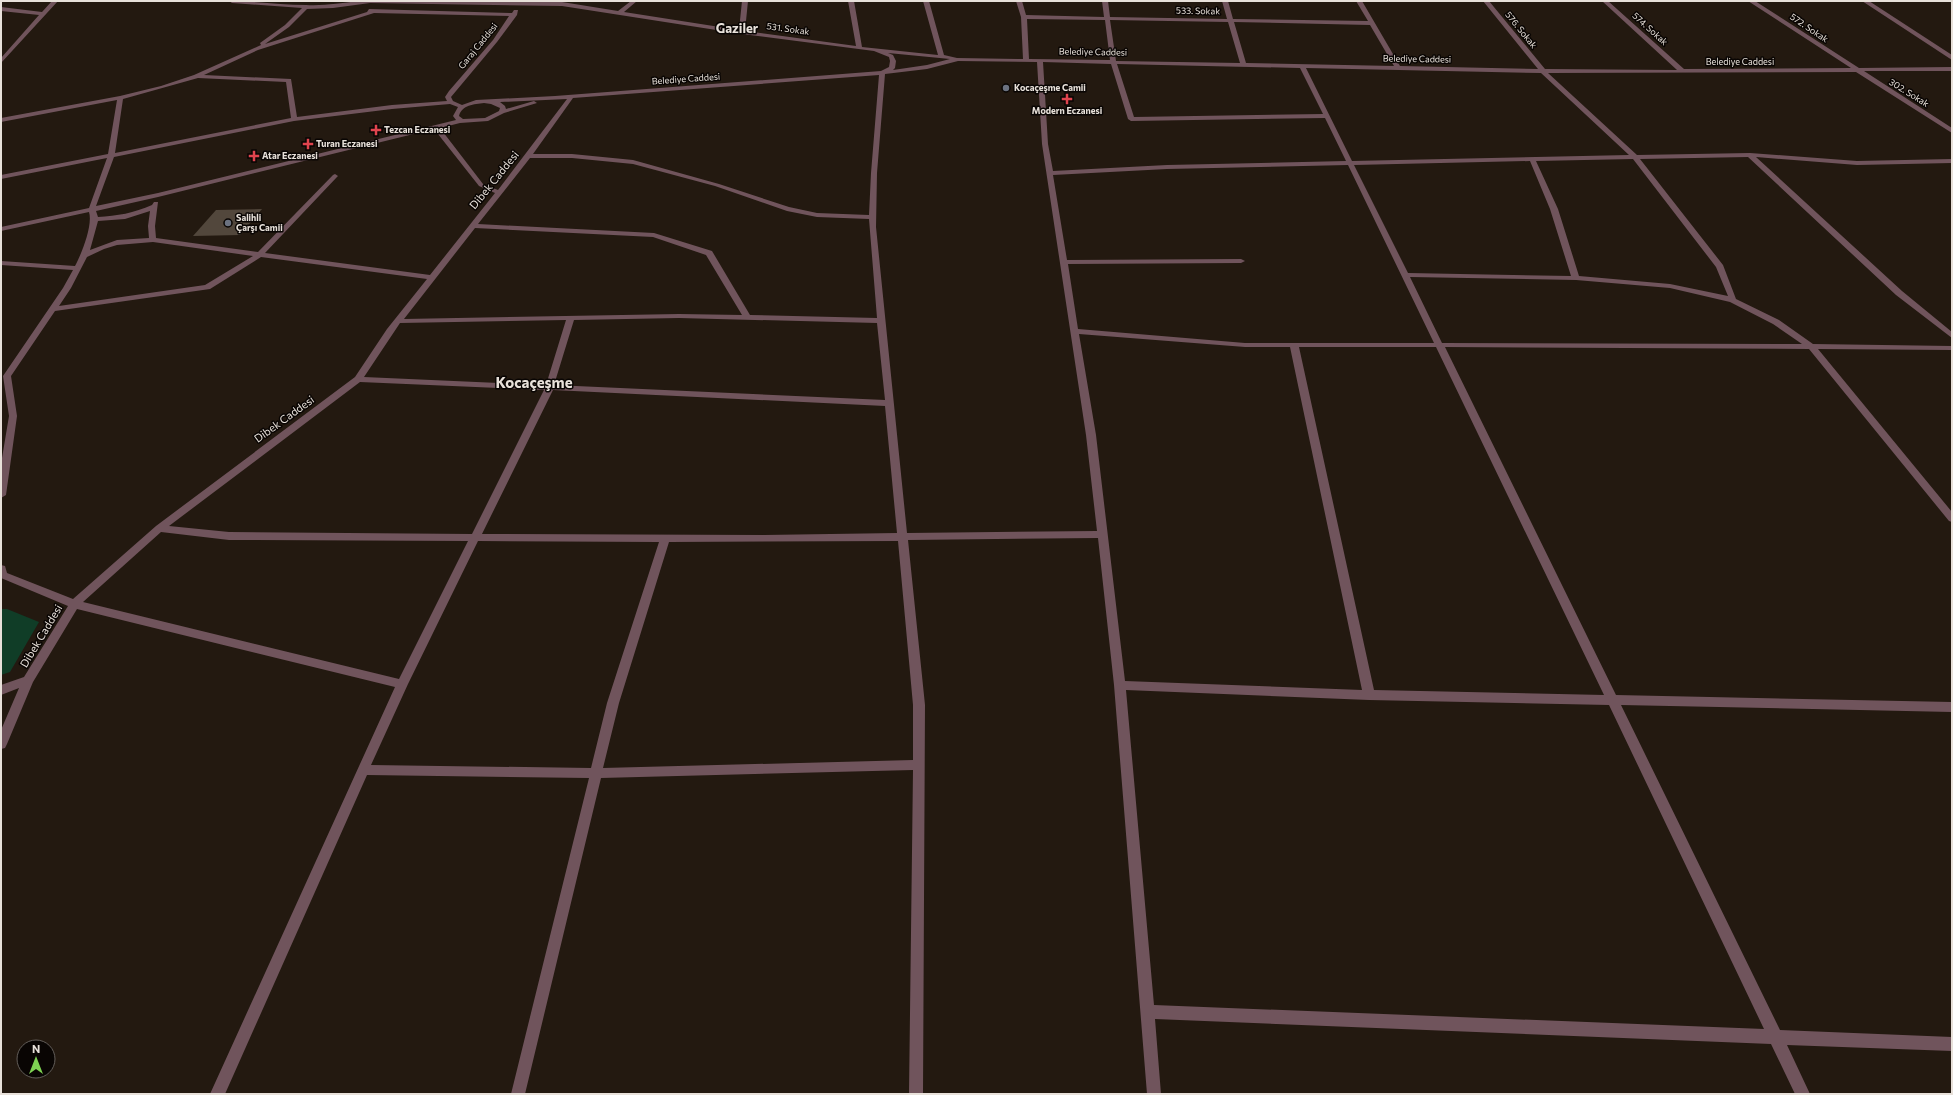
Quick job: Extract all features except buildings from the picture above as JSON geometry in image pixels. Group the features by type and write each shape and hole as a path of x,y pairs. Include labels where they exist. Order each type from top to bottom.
{"street":[{"path":"1,61 55,1"},
{"path":"232,1 306,7 333,6 374,11 514,15"},
{"path":"333,6 339,1"},
{"name":"531. Sokak","path":"333,6 370,1 562,4 742,32 859,48 958,59"},
{"path":"619,13 634,1"},
{"path":"742,32 746,1"},
{"path":"851,1 859,48"},
{"path":"926,1 941,56"},
{"path":"1018,1 1024,17 1026,59"},
{"path":"1105,1 1114,61 1131,119 1326,116"},
{"path":"1225,1 1243,64"},
{"path":"1359,1 1398,68"},
{"name":"576. Sokak","path":"1486,1 1543,71 1634,156 1720,267 1732,300"},
{"name":"574. Sokak","path":"1605,1 1682,71"},
{"name":"572. Sokak","path":"1751,1 1856,70"},
{"path":"1865,1 1952,58"},
{"name":"Garaj Caddesi","path":"451,102 448,97 451,92 495,41 522,3"},
{"path":"256,49 288,26 306,7"},
{"path":"1,9 44,14"},
{"path":"1,120 120,98 163,87 196,76 256,49 374,11"},
{"name":"533. Sokak","path":"1024,17 1372,23"},
{"path":"876,50 891,56 893,61 892,68 882,73 872,217 919,706 916,1094"},
{"name":"Belediye Caddesi","path":"462,107 476,102 571,97 882,73 927,67 958,59 1026,59 1543,71 1952,69"},
{"path":"1040,60 1045,144 1091,435 1120,685 1154,1094"},
{"path":"1302,65 1438,345 1614,701 1803,1094"},
{"name":"302. Sokak","path":"1856,70 1952,131"},
{"path":"196,76 289,80 294,119"},
{"name":"Dibek Caddesi","path":"1,744 28,680 74,604 159,528 358,379 398,321 472,226 500,193 571,97"},
{"path":"1,494 14,416 4,376 67,288 84,256 95,219 92,209 111,155 120,98"},
{"path":"1,229 158,196 461,121 482,121 493,118 502,112 555,98"},
{"path":"491,101 503,106 502,112"},
{"path":"1,177 294,119 392,107 451,102 462,107 455,113 461,121"},
{"path":"436,127 481,185 500,193"},
{"path":"1050,173 1182,167 1634,156 1750,155 1857,163 1952,162"},
{"path":"1750,155 1899,293 1952,336"},
{"path":"528,156 572,156 633,162 717,185 787,210 817,214 872,217"},
{"path":"1532,159 1554,210 1576,278"},
{"path":"53,309 207,287 260,255 335,176"},
{"path":"153,240 150,234 154,207 158,196"},
{"path":"95,219 128,217 154,207"},
{"path":"472,226 654,235 709,253 748,318"},
{"path":"84,256 97,248 112,242 153,240 433,278"},
{"path":"1064,262 1241,261"},
{"path":"1,263 78,268"},
{"path":"1404,275 1576,278 1670,286 1732,300 1776,322 1812,347 1952,519"},
{"path":"398,321 679,316 881,321"},
{"path":"217,1094 402,684 549,389 571,318"},
{"path":"1075,331 1245,345 1952,348"},
{"path":"1294,345 1369,695"},
{"path":"358,379 549,389 890,403"},
{"path":"159,528 229,536 474,538 665,539 1102,534"},
{"path":"518,1094 613,703 665,539"},
{"path":"2,573 74,604 402,684"},
{"path":"1,690 28,680"},
{"path":"1120,685 1369,695 1952,707"},
{"path":"363,770 596,773 918,765"},
{"path":"1147,1012 1775,1035 1952,1044"}],"green space":[{"path":"1,609 7,609 39,622 10,672 1,675"}],"place":[{"name":"Kocaçeşme Camii","path":"1006,88"},
{"name":"Modern Eczanesi","path":"1067,99"},
{"name":"Tezcan Eczanesi","path":"376,130"},
{"name":"Turan Eczanesi","path":"308,144"},
{"name":"Atar Eczanesi","path":"254,156"},
{"name":"Salihli Çarşı Camii","path":"228,223"}],"district":[{"name":"Gaziler","path":"737,28"},
{"name":"Kocaçeşme","path":"534,383"}]}
